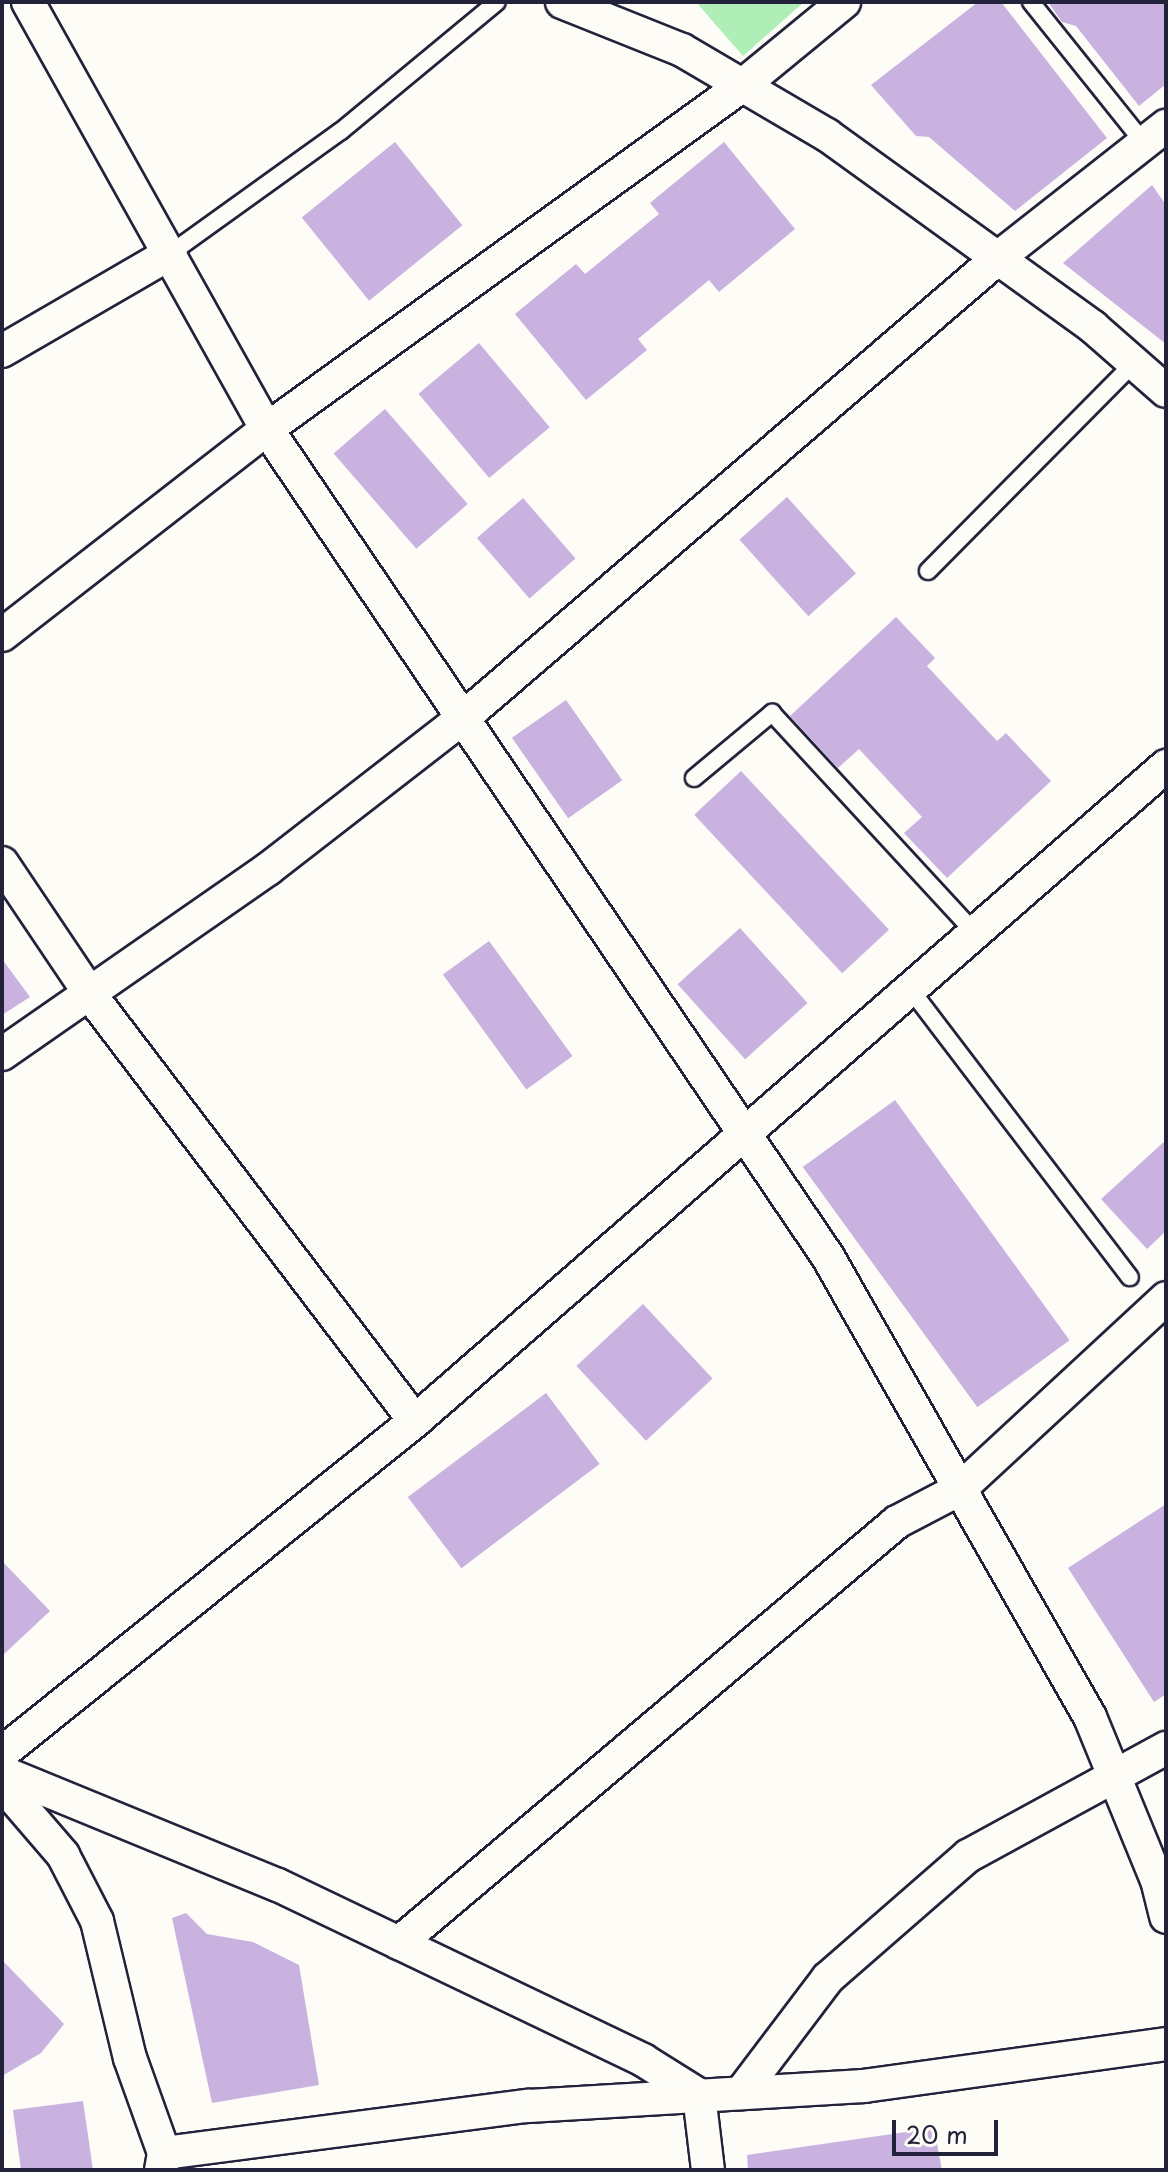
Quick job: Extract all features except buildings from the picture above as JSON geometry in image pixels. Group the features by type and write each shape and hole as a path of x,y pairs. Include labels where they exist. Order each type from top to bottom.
{"street":[{"path":"28,2 267,429 828,1257 1090,1717 1166,1917"},
{"path":"562,2 639,16"},
{"path":"614,2 827,135 998,258 1166,391"},
{"path":"2,635 267,429 743,85 844,2"},
{"path":"2,1054 92,997 463,718 998,258 1155,134"},
{"path":"2,351 171,253"},
{"path":"2,1753 415,1421 745,1137 1166,766"},
{"path":"2,863 92,997 415,1421"},
{"path":"399,1943 897,1522 960,1489 1166,1298"},
{"path":"741,2093 828,1978 968,1856 1115,1779 1166,1748"},
{"path":"2,1772 278,1885 643,2060 699,2095"},
{"path":"2,1784 63,1855 97,1921 130,2058 162,2161 528,2106 864,2086 1166,2044"},
{"path":"699,2095 708,2170"}],"lane":[{"path":"171,253 341,131 497,2"},
{"path":"1031,2 1155,134"},
{"path":"928,571 1134,363"},
{"path":"694,778 772,713 976,934"},
{"path":"911,990 1130,1277"}],"green space":[{"path":"696,2 804,2 743,56"}]}
